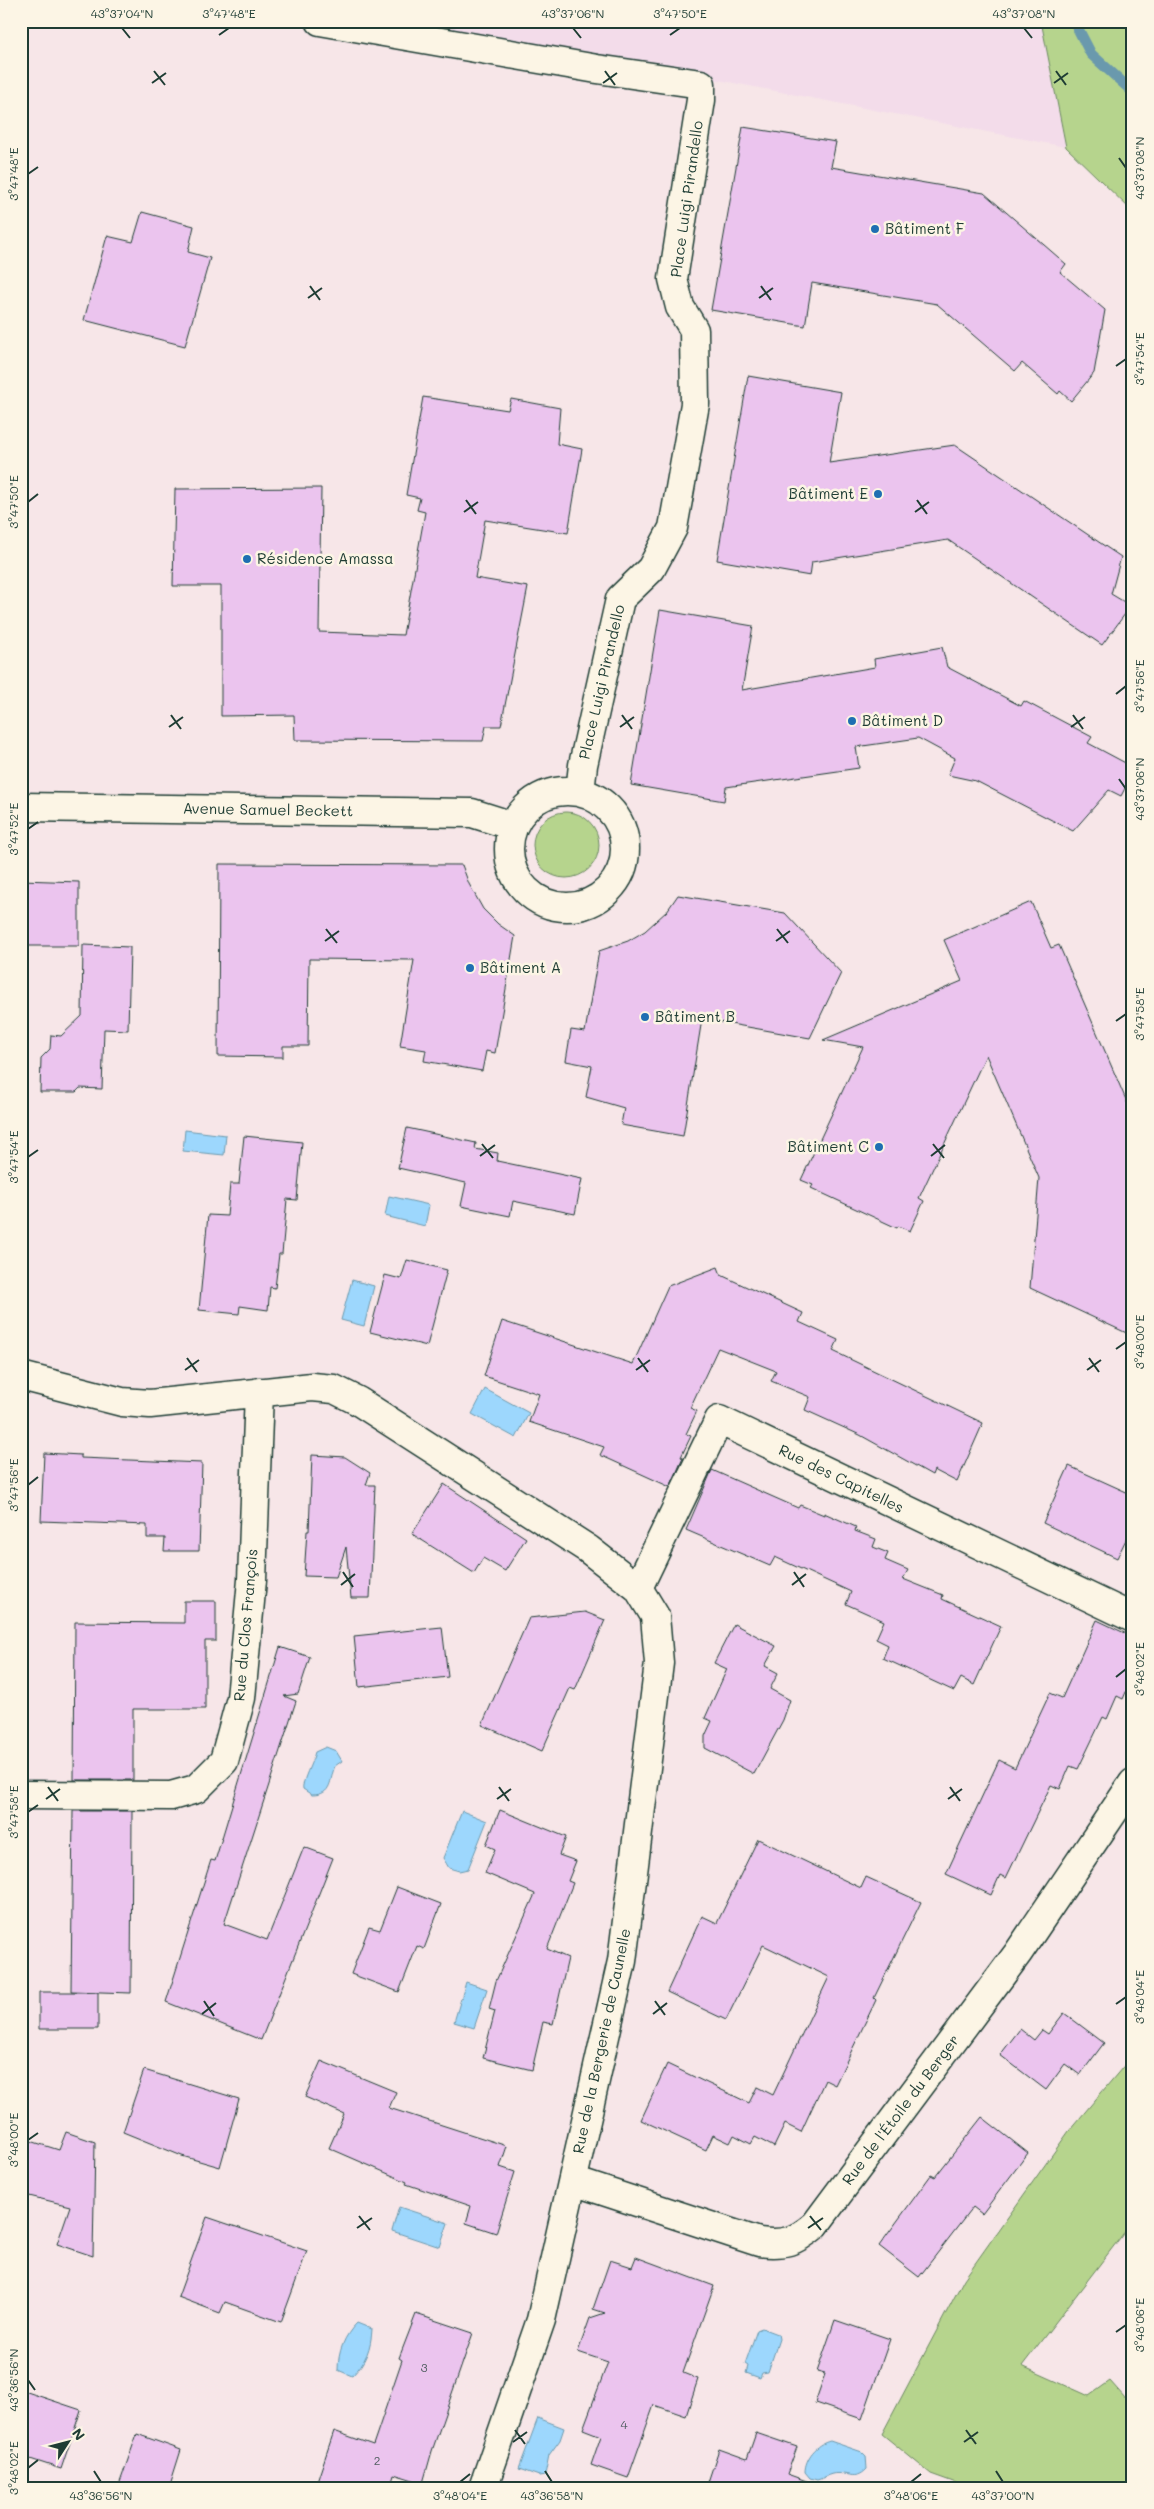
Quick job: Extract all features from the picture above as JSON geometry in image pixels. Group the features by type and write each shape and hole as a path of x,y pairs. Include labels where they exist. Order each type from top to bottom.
{"street":[{"name":"Place Luigi Pirandello","path":"320,21 597,70 701,84 701,100 673,279 680,307 694,330 693,414 673,528 651,569 620,600 583,765 580,792"},
{"path":"559,791 580,792 594,798 608,808 618,821 624,836 625,853 621,869 613,884 602,896 586,904 570,907 550,904 534,896 520,882 511,865 509,845 513,826 524,810 540,797 559,791"},
{"name":"Avenue Samuel Beckett","path":"21,807 472,813 513,826"},
{"path":"21,1376 122,1402 150,1404 312,1387 334,1389 358,1401 588,1549 638,1588"},
{"name":"Rue du Clos François","path":"21,1795 171,1796 196,1789 224,1761 241,1698 252,1580 259,1392"},
{"name":"Rue des Capitelles","path":"638,1588 718,1420 1133,1618"},
{"name":"Rue de la Bergerie de Caunelle","path":"483,2488 541,2320 622,1961 659,1663 655,1616 638,1588"},
{"name":"Rue de l'Étoile du Berger","path":"573,2181 758,2242 779,2245 800,2237 815,2225 1018,1953 1133,1783"}],"shaded area":[{"path":"411,21 1041,21 1066,147"}],"green space":[{"path":"1041,21 1133,21 1133,212 1066,147"},
{"path":"566,812 578,815 589,822 596,833 599,845 596,857 589,868 578,875 566,878 554,875 543,868 536,857 533,845 536,833 543,822 554,815"},
{"path":"1133,2055 1133,2221 1022,2366 1089,2396 1110,2381 1133,2407 1133,2488 970,2488 931,2474 882,2434 964,2279 1069,2131"}],"water":[{"path":"185,1130 226,1135 224,1155 183,1151"},
{"path":"389,1196 429,1205 425,1226 385,1216"},
{"path":"352,1280 374,1286 364,1326 341,1320"},
{"path":"485,1389 529,1413 516,1438 472,1414"},
{"path":"326,1747 336,1751 342,1761 335,1766 327,1790 312,1795 303,1789 304,1782 315,1752"},
{"path":"462,1811 487,1821 468,1869 459,1871 449,1868 443,1858"},
{"path":"466,1982 487,1989 474,2028 454,2022"},
{"path":"399,2207 448,2223 440,2247 392,2231"},
{"path":"357,2323 372,2329 369,2349 364,2360 352,2376 338,2370 338,2363 345,2339"},
{"path":"762,2328 778,2334 779,2339 768,2372 762,2373 760,2378 746,2373 748,2366 745,2364 757,2330"},
{"path":"538,2418 564,2428 560,2440 549,2455 545,2475 539,2476 519,2469"},
{"path":"830,2441 862,2452 866,2456 867,2469 863,2473 854,2476 837,2473 817,2480 810,2478 805,2472 809,2457 816,2448"}],"building":[{"name":"Bâtiment F","path":"743,127 836,142 831,167 984,193 1066,264 1060,272 1105,310 1094,373 1071,401 1060,391 1058,394 1022,363 1015,371 937,304 812,283 805,326 711,310"},
{"path":"142,212 194,226 188,252 210,258 185,346 84,320 107,236 133,242"},
{"name":"Bâtiment E","path":"748,376 841,392 829,463 955,445 1121,557 1111,594 1131,606 1102,645 948,540 812,562 810,576 717,560"},
{"name":"Résidence Amassa","path":"423,397 508,410 511,399 560,408 557,444 582,449 568,533 485,520 475,578 528,587 501,726 486,726 483,741 295,740 294,715 221,716 221,586 173,586 175,489 321,488 319,632 403,635 425,512 417,510 420,498 406,495"},
{"name":"Bâtiment D","path":"660,610 753,626 742,690 875,667 874,659 942,647 947,667 1021,706 1024,701 1092,737 1088,743 1133,767 1133,773 1121,796 1109,790 1073,831 976,781 948,775 955,758 918,738 856,747 859,768 726,787 724,801 631,785"},
{"name":"Bâtiment A","path":"219,864 462,865 469,884 483,909 498,924 515,936 495,1053 486,1051 482,1071 424,1061 426,1050 400,1046 414,960 309,959 308,1046 283,1046 283,1057 218,1056"},
{"path":"21,880 79,882 79,946 21,946"},
{"name":"Bâtiment B","path":"678,895 785,913 841,973 810,1038 702,1019 683,1136 621,1125 624,1108 586,1097 592,1066 566,1061 571,1030 585,1032 599,951 628,941 645,931 667,911"},
{"name":"Bâtiment C","path":"1031,902 1051,948 1059,945 1133,1116 1133,1336 1030,1288 1039,1178 986,1055 919,1198 924,1201 910,1231 898,1226 897,1228 811,1188 813,1185 801,1180 863,1047 823,1040 962,981 944,940"},
{"path":"83,945 130,947 128,1030 104,1029 102,1089 80,1088 76,1092 40,1092 41,1058 50,1049 51,1035 61,1036 82,1016"},
{"path":"407,1128 476,1143 475,1149 498,1153 497,1161 582,1179 575,1214 513,1201 510,1216 461,1206 466,1183 398,1168"},
{"path":"244,1136 302,1142 297,1200 287,1199 282,1254 279,1254 275,1288 270,1287 268,1310 240,1306 239,1314 199,1310 208,1215 227,1216 230,1184 239,1184"},
{"path":"407,1260 447,1270 427,1346 370,1332 385,1275 401,1279"},
{"path":"718,1267 721,1275 803,1313 799,1322 838,1340 833,1351 983,1423 957,1482 934,1470 932,1475 860,1435 805,1410 810,1397 771,1381 776,1371 718,1348 690,1408 697,1411 686,1434 691,1436 670,1487 600,1455 604,1447 529,1422 539,1394 484,1376 502,1321 633,1364 668,1286"},
{"path":"44,1453 81,1455 81,1458 202,1463 199,1551 164,1551 165,1538 147,1538 147,1525 41,1521"},
{"path":"312,1455 345,1457 370,1473 366,1485 375,1485 370,1598 351,1598 346,1547 336,1577 304,1576 307,1531 309,1531"},
{"path":"1069,1466 1133,1495 1133,1525 1117,1558 1043,1523"},
{"path":"712,1470 798,1508 800,1505 856,1527 855,1531 876,1539 873,1547 888,1553 885,1560 908,1570 903,1579 943,1595 942,1599 1001,1626 974,1685 961,1678 954,1691 883,1658 888,1645 876,1639 884,1621 846,1604 851,1592 775,1557 770,1566 686,1530"},
{"path":"444,1484 526,1538 505,1571 483,1558 474,1573 412,1534"},
{"path":"184,1601 216,1601 216,1641 205,1641 205,1709 133,1709 133,1780 74,1780 75,1622 184,1623"},
{"path":"585,1612 605,1620 575,1690 570,1688 542,1751 482,1725 529,1618"},
{"path":"1097,1620 1133,1637 1133,1676 1123,1699 1117,1696 1107,1719 1103,1717 1078,1769 1070,1766 1060,1789 1051,1785 1006,1878 1000,1875 991,1895 946,1874 999,1760 1015,1768 1050,1693 1062,1698"},
{"path":"734,1624 776,1646 765,1666 778,1673 770,1689 790,1700 783,1720 754,1774 705,1748 705,1736 712,1721 705,1718 727,1669 714,1663"},
{"path":"442,1627 448,1677 359,1687 354,1636"},
{"path":"280,1647 310,1657 298,1694 284,1696 296,1701 224,1924 267,1940 304,1847 333,1858 261,2040 166,2002 211,1860 215,1861"},
{"path":"500,1810 566,1837 559,1855 576,1861 568,1881 573,1883 547,1949 568,1958 553,2024 543,2022 532,2070 483,2058 495,2011 489,2009 496,1981 535,1894 485,1873 495,1849 486,1845"},
{"path":"73,1811 132,1811 131,1993 71,1991"},
{"path":"758,1839 861,1888 866,1877 921,1902 874,1998 876,2000 835,2085 825,2080 801,2132 785,2124 774,2147 755,2137 751,2144 734,2135 730,2143 713,2135 706,2150 641,2120 667,2064 749,2103 757,2087 773,2095 829,1977 763,1945 726,2020 667,1992 702,1916 717,1923"},
{"path":"397,1887 441,1904 424,1949 417,1946 399,1992 351,1974 369,1927 380,1930"},
{"path":"39,1992 98,1992 98,2029 39,2029"},
{"path":"1064,2013 1104,2043 1080,2075 1065,2064 1046,2090 1000,2055 1020,2029 1034,2040 1042,2030 1048,2034"},
{"path":"321,2061 396,2092 389,2108 507,2146 500,2167 515,2172 496,2233 466,2223 471,2206 406,2184 407,2182 329,2148 344,2114 305,2097"},
{"path":"144,2070 239,2099 220,2167 182,2156 123,2132"},
{"path":"982,2117 1028,2153 982,2214 973,2207 919,2277 879,2246 931,2175 935,2177"},
{"path":"66,2132 95,2142 93,2256 57,2244 70,2206 21,2194 21,2138 59,2150"},
{"path":"207,2217 307,2251 281,2322 225,2302 220,2313 178,2297"},
{"path":"636,2257 714,2286 683,2373 698,2379 686,2416 654,2405 628,2478 591,2465 601,2436 583,2429 608,2362 578,2352 590,2318 605,2313 593,2309 610,2260 632,2267"},
{"path":"416,2314 473,2333 432,2451 423,2483 394,2474 390,2488 315,2488 334,2431 373,2445 402,2360 399,2358"},
{"path":"835,2320 890,2339 862,2419 815,2403 825,2374 817,2372"},
{"path":"21,2390 81,2410 61,2469 21,2456"},
{"path":"756,2433 797,2447 787,2474 815,2484 815,2488 706,2488 719,2449 747,2459"},
{"path":"137,2434 181,2450 169,2488 118,2488"}],"waterway":[{"path":"1074,21 1091,54 1133,92"}],"place":[{"name":"Bâtiment F","path":"875,229"},
{"name":"Bâtiment E","path":"878,494"},
{"name":"Résidence Amassa","path":"247,559"},
{"name":"Bâtiment D","path":"852,721"},
{"name":"Bâtiment A","path":"470,968"},
{"name":"Bâtiment B","path":"645,1017"},
{"name":"Bâtiment C","path":"879,1147"}]}
